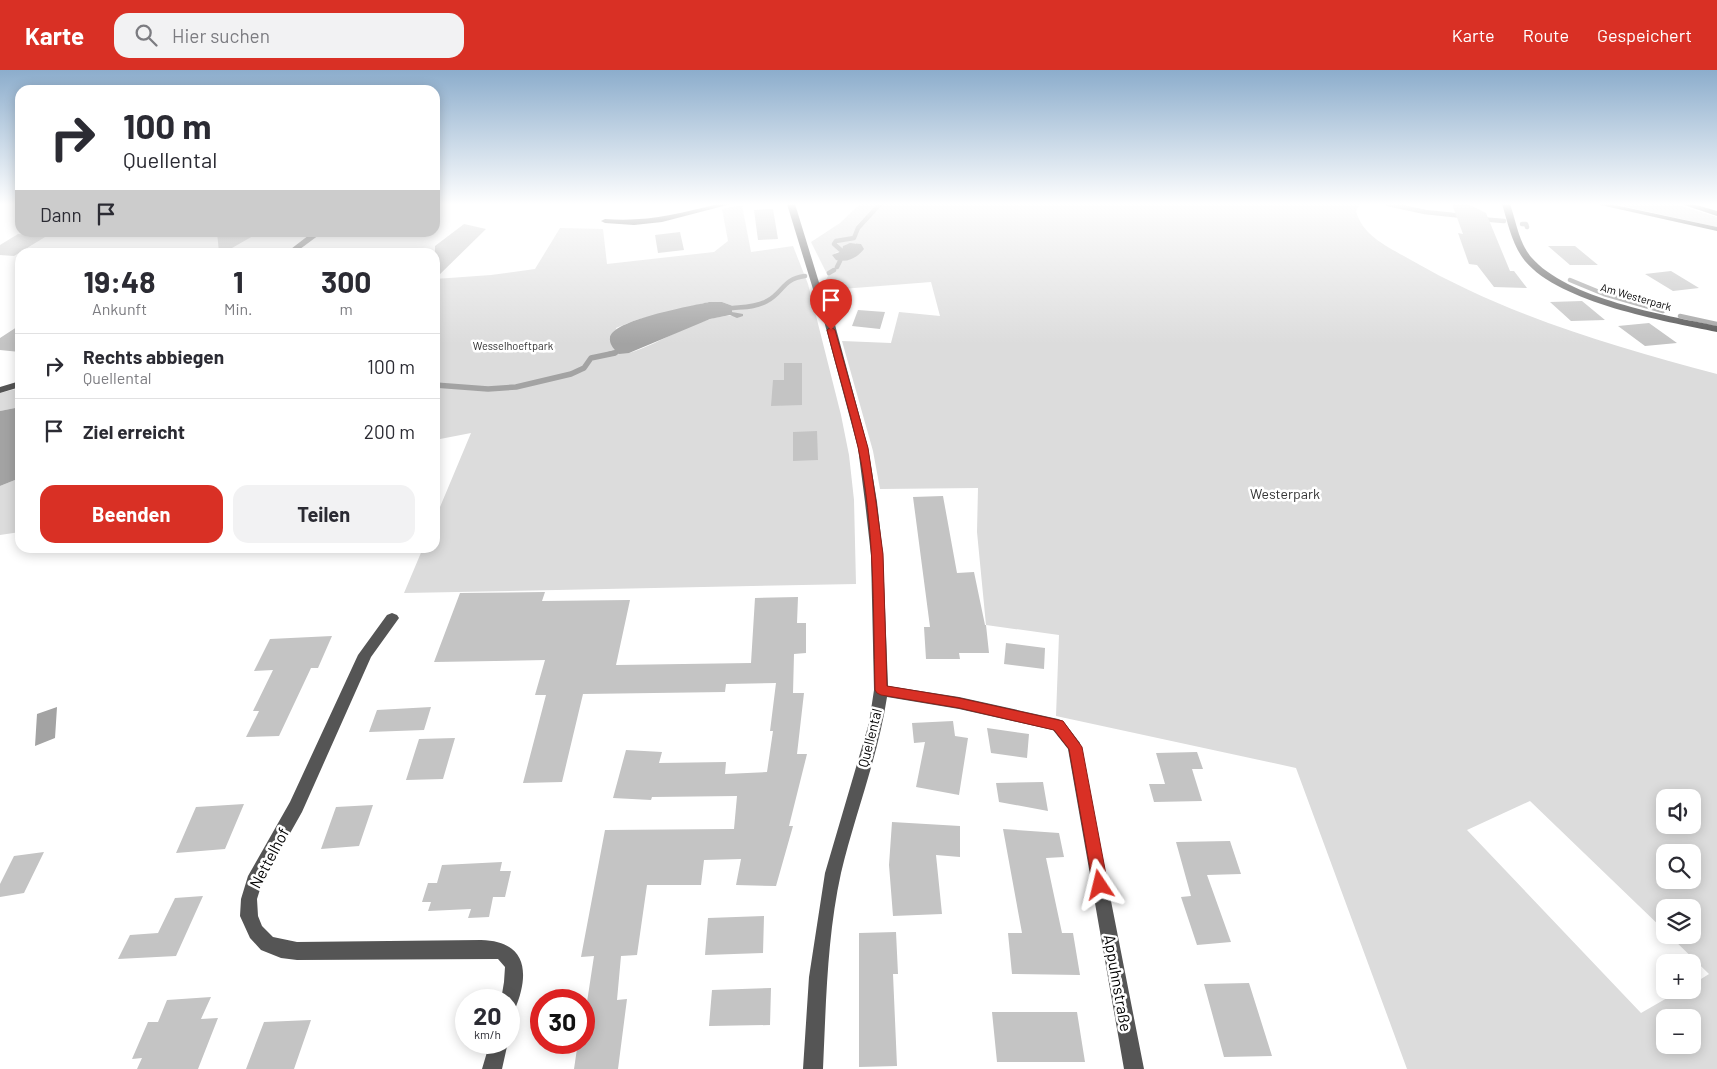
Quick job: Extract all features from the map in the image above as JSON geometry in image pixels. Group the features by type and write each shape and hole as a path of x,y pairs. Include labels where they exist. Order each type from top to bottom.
{"street":[{"name":"Quellental","path":"805,251 824,306 863,448 877,554 881,690 876,723 834,873 828,906 818,977 813,1069"},
{"name":"Am Westerpark","path":"1522,251 1529,260 1553,278 1583,292 1626,307 1717,329"},
{"path":"0,390 15,386"},
{"name":"Nettelhof","path":"392,618 365,655 296,807 254,882 249,899 249,916 256,932 267,944 281,949 297,951 481,949 501,951 509,955 513,964 513,989"},
{"name":"Appuhnstraße","path":"881,690 959,703 1058,725 1075,747 1134,1069"},
{"path":"492,1069 496,1054"}],"green space":[{"name":"Wesselhoeftpark","path":"546,251 605,251 607,264 714,252 795,251 808,284 841,415 849,455 854,500 856,584 404,593 421,553 440,553 440,507 471,433 440,439 440,279 491,275 535,269","holes":["709,302 722,302 733,306 732,312 743,316 714,318 685,328 629,353 616,328 636,320"]},
{"name":"Westerpark","path":"815,251 842,251 835,253 844,261 856,257 856,251 1394,251 1447,280 1522,313 1599,340 1717,374 1717,1069 1407,1069 1296,768 1056,716 1059,635 986,625 977,532 978,488 880,489 873,451 842,341 891,343 899,312 940,316 931,282 829,290 826,280 828,276","holes":["1530,801 1656,922 1656,899 1701,899 1701,944 1678,944 1688,954 1701,954 1701,966 1709,974 1701,979 1701,999 1665,999 1641,1013 1467,830"]},
{"path":"15,389 15,408 0,411 0,393"},
{"path":"15,480 15,533 0,535 0,486"}],"shaded area":[{"path":"842,251 862,251 852,259 836,260 832,255"},
{"path":"709,302 722,302 733,306 732,312 743,314 743,316 737,318 730,315 710,319 629,353 619,354 611,345 610,338 614,331 624,325 670,310"},
{"path":"15,408 15,480 0,486 0,411"},
{"path":"57,707 55,738 35,746 37,714"}],"building":[{"path":"0,251 15,251 14,256 0,255"},
{"path":"440,251 464,251 440,274"},
{"path":"658,251 679,251 658,253"},
{"path":"1464,251 1502,251 1510,271 1514,271 1527,288 1494,287 1477,265 1469,264"},
{"path":"1553,251 1581,251 1598,265 1570,265"},
{"path":"1671,271 1699,288 1673,291 1645,274"},
{"path":"1582,301 1605,320 1571,321 1550,302"},
{"path":"858,310 885,312 880,329 852,326"},
{"path":"1649,323 1677,343 1645,346 1618,326"},
{"path":"15,328 15,352 0,350 0,338"},
{"path":"784,363 802,363 802,405 771,406 773,380 784,380"},
{"path":"817,431 818,460 793,461 793,432"},
{"path":"943,496 957,573 974,572 986,625 989,653 959,653 960,659 926,659 924,627 930,627 913,497"},
{"path":"545,592 542,601 630,600 616,665 751,663 755,598 798,597 797,623 806,623 806,653 794,654 793,693 804,693 797,754 807,754 789,826 793,826 776,886 736,885 741,859 704,860 701,885 647,885 637,955 621,956 617,1000 627,999 618,1069 574,1069 576,1054 595,1054 595,989 589,989 594,956 581,957 605,830 734,829 737,796 652,797 651,800 613,798 626,750 662,752 659,763 726,762 725,774 767,772 773,731 770,731 776,683 726,684 725,692 583,694 562,782 523,783 546,695 535,695 545,660 434,662 460,593"},
{"path":"332,636 318,668 311,668 279,736 246,737 259,711 253,711 273,670 254,671 270,639"},
{"path":"1006,643 1045,648 1044,669 1004,664"},
{"path":"431,707 424,730 369,732 377,710"},
{"path":"953,721 955,736 968,738 959,795 916,787 925,742 914,743 912,723"},
{"path":"987,728 1029,734 1027,758 991,753"},
{"path":"455,738 443,779 406,780 419,739"},
{"path":"1197,752 1203,769 1192,769 1202,801 1154,802 1149,784 1165,784 1156,753"},
{"path":"1043,782 1048,811 999,802 996,783"},
{"path":"244,804 225,849 176,853 196,807"},
{"path":"373,805 359,846 321,849 336,807"},
{"path":"892,822 960,826 960,857 936,855 942,914 893,916 889,865"},
{"path":"1003,829 1059,833 1064,857 1046,858 1062,933 1073,933 1080,975 1012,974 1008,933 1022,933"},
{"path":"1230,841 1241,874 1207,875 1231,942 1197,945 1181,897 1191,896 1176,842"},
{"path":"44,852 24,893 0,897 0,884 14,856"},
{"path":"502,862 500,871 511,871 505,897 493,897 489,917 468,918 471,909 428,911 431,902 422,902 428,883 437,883 442,865"},
{"path":"203,896 176,956 118,959 130,935 158,933 175,898"},
{"path":"764,916 763,953 705,955 708,918"},
{"path":"896,932 898,974 893,974 897,1066 859,1067 859,933"},
{"path":"1249,983 1272,1056 1224,1057 1204,984"},
{"path":"771,988 770,1025 709,1026 712,990"},
{"path":"211,997 201,1019 218,1018 198,1069 137,1069 142,1058 132,1059 148,1022 158,1022 167,1000"},
{"path":"992,1012 1077,1012 1085,1062 997,1062"},
{"path":"311,1020 294,1069 246,1069 264,1022"}],"waterway":[{"path":"837,267 840,261"},
{"path":"829,273 834,270"},
{"path":"733,308 763,303 773,297 787,283 805,276"},
{"path":"1570,280 1604,294 1663,311"},
{"path":"1680,316 1717,324"},
{"path":"609,354 617,352"},
{"path":"440,385 488,389 516,387 571,374 584,368 591,358 615,353"}],"route":[{"path":"831,330 863,448 871,502 877,554 881,690 959,703 1058,725 1075,747 1100,885"}]}
